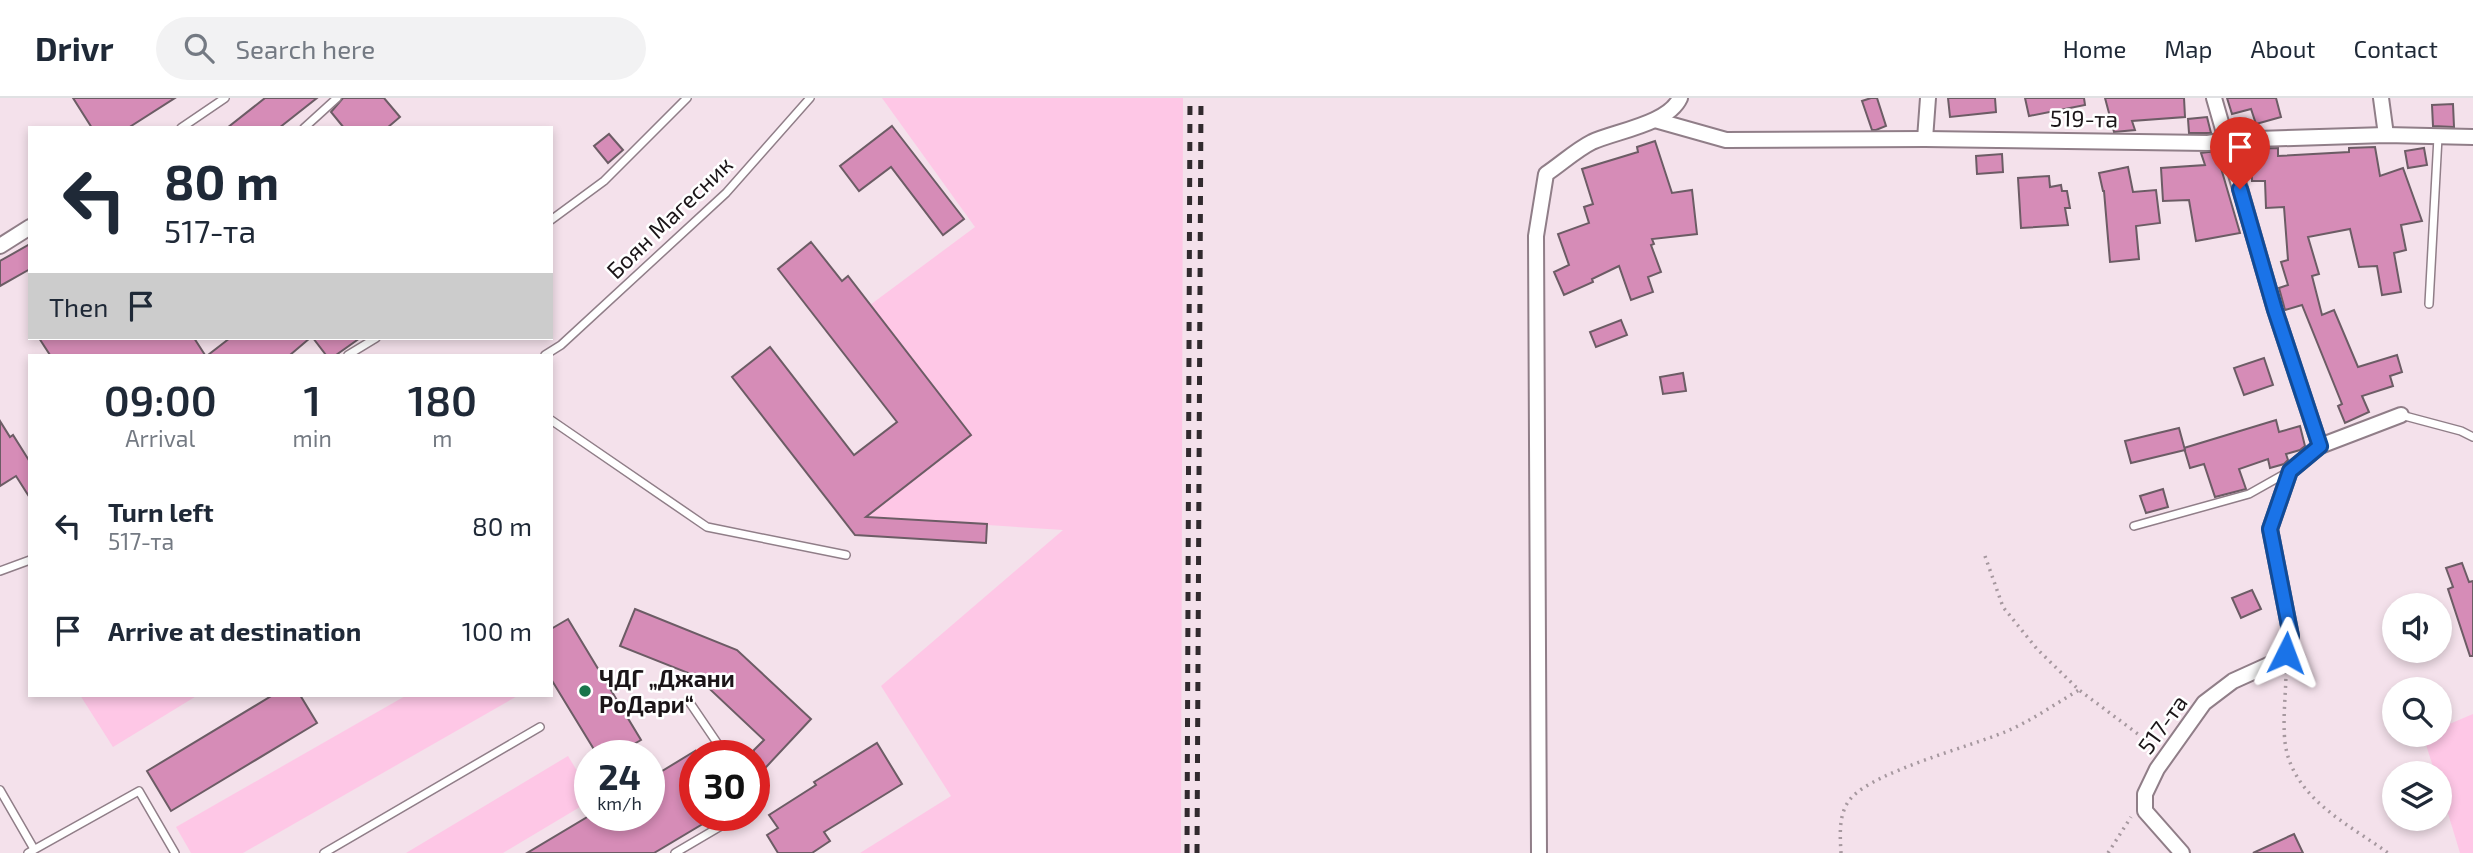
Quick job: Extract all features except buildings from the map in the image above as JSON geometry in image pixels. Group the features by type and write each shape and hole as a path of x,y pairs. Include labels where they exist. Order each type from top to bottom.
{"street":[{"path":"1539,853 1536,236 1546,174 1591,143 1654,120 1678,103 1679,98"},
{"path":"1925,139 1927,98"},
{"path":"2214,98 2275,310 2320,446"},
{"path":"2381,98 2386,135"},
{"name":"519-та","path":"1654,120 1726,141 1925,139 2208,143 2226,140 2386,135 2473,137"},
{"path":"0,246 28,228"},
{"path":"2286,653 2291,636 2270,529 2290,471 2320,446 2400,415"},
{"name":"517-та","path":"2145,794 2157,769 2204,703 2233,681 2275,663 2286,653"},
{"path":"2145,794 2145,811 2182,853"}],"lane":[{"path":"184,126 225,98"},
{"path":"306,126 337,98"},
{"path":"553,219 604,181 687,98"},
{"name":"Боян Магесник","path":"547,354 561,345 726,193 810,98"},
{"path":"2429,304 2438,136"},
{"path":"350,354 373,340"},
{"path":"2400,415 2461,430 2473,437"},
{"path":"553,421 707,527 846,555"},
{"path":"2134,526 2249,494 2290,471"},
{"path":"0,571 28,561"},
{"path":"688,700 715,740"},
{"path":"324,853 540,727"},
{"path":"0,790 31,851 139,791 176,853"},
{"path":"675,853 712,831"}],"path":[{"path":"1985,556 2003,607 2037,649 2080,690 2167,755"},
{"path":"2286,653 2285,741 2287,754 2302,785 2326,810 2388,853"},
{"path":"1841,853 1840,825 1844,810 1852,797 1868,785 2007,731 2080,690"},
{"path":"2108,853 2145,794"}],"shaded area":[{"path":"882,98 1183,98 1181,853 860,853 951,796 881,686 1063,530 866,517 971,435 870,305 975,227"},
{"path":"81,697 195,697 113,747"},
{"path":"404,697 516,697 243,853 191,853 176,827"},
{"path":"2473,714 2473,853 2460,853 2452,827 2452,761 2431,761 2427,747 2452,747 2452,723"},
{"path":"568,756 574,766 574,811 503,853 406,853"}],"railway":[{"path":"1187,853 1190,98"},
{"path":"1197,853 1201,98"}],"place":[{"name":"ЧДГ „Джани РоДари“","path":"585,691"}],"route":[{"path":"2240,189 2275,310 2320,446 2290,471 2270,529 2291,636 2286,653"}]}
